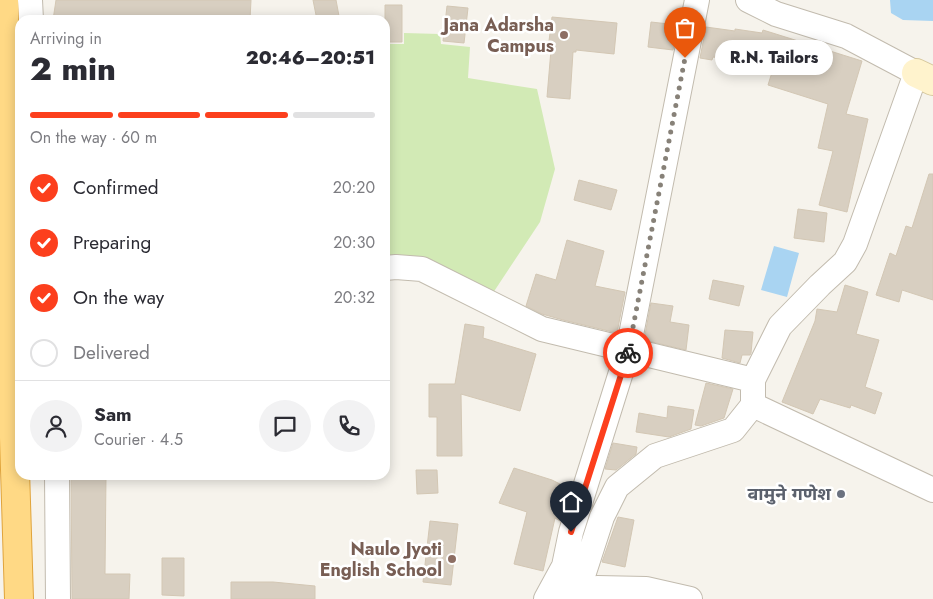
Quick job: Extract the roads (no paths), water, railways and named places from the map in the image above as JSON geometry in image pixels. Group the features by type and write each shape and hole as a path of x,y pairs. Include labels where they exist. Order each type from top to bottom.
{"highway":[{"path":"4,0 5,146 15,470"},
{"path":"15,480 19,599"}],"street":[{"path":"30,0 31,15"},
{"path":"546,599 564,566 571,532 628,350 697,0"},
{"path":"569,597 602,517 617,487 655,456 733,430 753,405 753,380 780,326 845,262 855,244 924,77 846,36 776,14 748,0"},
{"path":"390,267 422,269 542,329 753,380"},
{"path":"753,405 933,490"},
{"path":"56,480 58,599"},
{"path":"569,597 597,588 646,589 690,599"}],"water":[{"path":"890,0 933,0 933,21 903,20 891,13"},
{"path":"774,246 799,253 787,297 761,290"}],"place":[{"name":"Jana Adarsha Campus","path":"564,35"},
{"name":"R.N. Tailors","path":"685,58"},
{"name":"वामुने गणेश","path":"841,494"},
{"name":"Naulo Jyoti English School","path":"452,559"}]}
